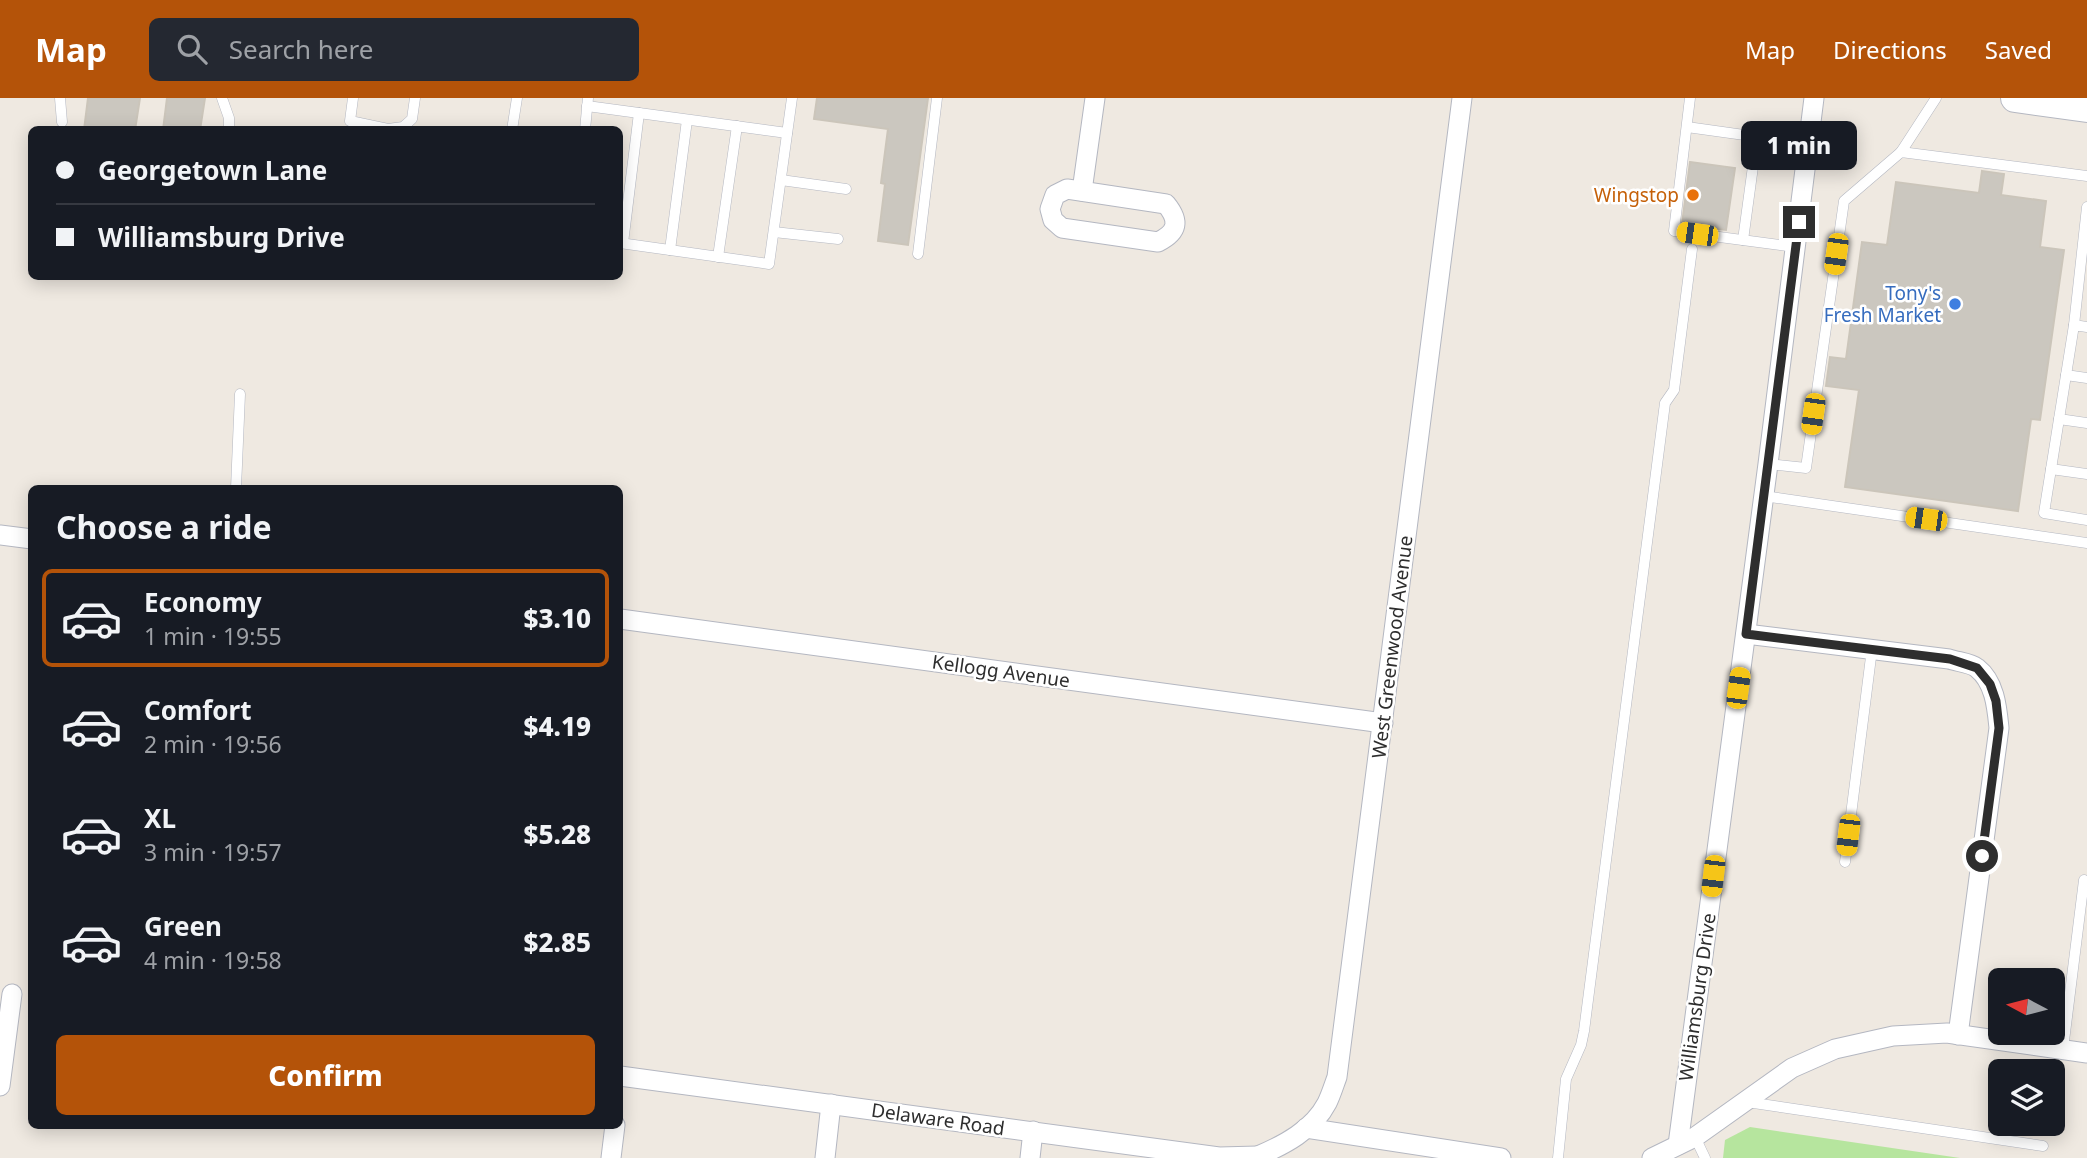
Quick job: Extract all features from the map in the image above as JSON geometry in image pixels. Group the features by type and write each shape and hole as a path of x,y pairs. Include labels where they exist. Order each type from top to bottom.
{"main road":[{"path":"2015,98 2087,108"}],"street":[{"path":"1082,191 1095,98"},
{"name":"West Greenwood Avenue","path":"1257,1157 1285,1145 1306,1128 1326,1105 1337,1077 1462,98"},
{"name":"Williamsburg Drive","path":"1686,1141 1746,634 1814,98"},
{"path":"1067,189 1082,191 1166,204 1174,214 1175,225 1169,236 1158,242 1062,228 1053,220 1050,209 1055,195 1067,189"},
{"path":"0,535 28,538"},
{"name":"Kellogg Avenue","path":"623,619 1383,723"},
{"path":"1746,634 1950,659 1977,668 1990,684 1996,701 1999,728 1958,1035"},
{"path":"0,1086 14,994"},
{"path":"1652,1158 1686,1141 1792,1068 1835,1049 1893,1036 1947,1033 2087,1053"},
{"name":"Delaware Road","path":"623,1079 831,1104 1219,1157 1257,1157"},
{"path":"825,1158 831,1104"},
{"path":"1306,1128 1501,1158"},
{"path":"611,1158 615,1129"},
{"path":"1030,1158 1033,1131"}],"lane":[{"path":"60,98 62,122"},
{"path":"222,98 229,126"},
{"path":"353,98 350,121 374,126"},
{"path":"404,126 412,119 415,98"},
{"path":"513,126 517,98"},
{"path":"623,243 768,264 792,98"},
{"path":"918,254 937,98"},
{"path":"1690,98 1674,231 1796,247"},
{"path":"1768,464 1806,468 1844,201 1901,152 1936,98"},
{"path":"586,126 587,102 639,113 788,133"},
{"path":"623,229 639,113"},
{"path":"670,250 687,120"},
{"path":"718,257 737,126"},
{"path":"1687,127 1808,144"},
{"path":"1743,240 1757,137"},
{"path":"1901,152 2087,176"},
{"path":"781,180 846,189"},
{"path":"2087,207 2083,280 2044,513 2087,520"},
{"path":"774,232 838,240"},
{"path":"1558,1158 1566,1079 1581,1045 1584,1031 1665,403 1674,390 1692,249"},
{"path":"2074,325 2087,327"},
{"path":"2066,375 2087,378"},
{"path":"236,485 240,394"},
{"path":"2059,419 2087,423"},
{"path":"2051,469 2087,474"},
{"path":"1764,496 2087,543"},
{"path":"1844,862 1872,649"},
{"path":"2063,1049 2084,880"},
{"path":"1746,1102 2043,1146"},
{"path":"1686,1141 1705,1158"}],"green space":[{"path":"1750,1127 1960,1158 1723,1158 1725,1140"}],"building":[{"path":"88,98 140,98 136,126 84,126"},
{"path":"167,98 205,98 201,126 164,126"},
{"path":"817,98 928,98 908,245 878,241 885,184 881,183 888,129 814,119"},
{"path":"1690,162 1735,168 1726,230 1682,224"},
{"name":"Tony's Fresh Market","path":"1982,171 2004,174 2001,195 2046,201 2040,247 2064,250 2040,420 2031,419 2018,511 1845,487 1859,390 1826,386 1830,357 1846,359 1862,242 1887,245 1896,182 1979,193"}],"place":[{"name":"Wingstop","path":"1693,195"},
{"name":"Tony's Fresh Market","path":"1955,304"}],"route":[{"path":"1799,222 1746,634 1950,659 1977,668 1990,684 1996,701 1999,728 1982,856"}]}
